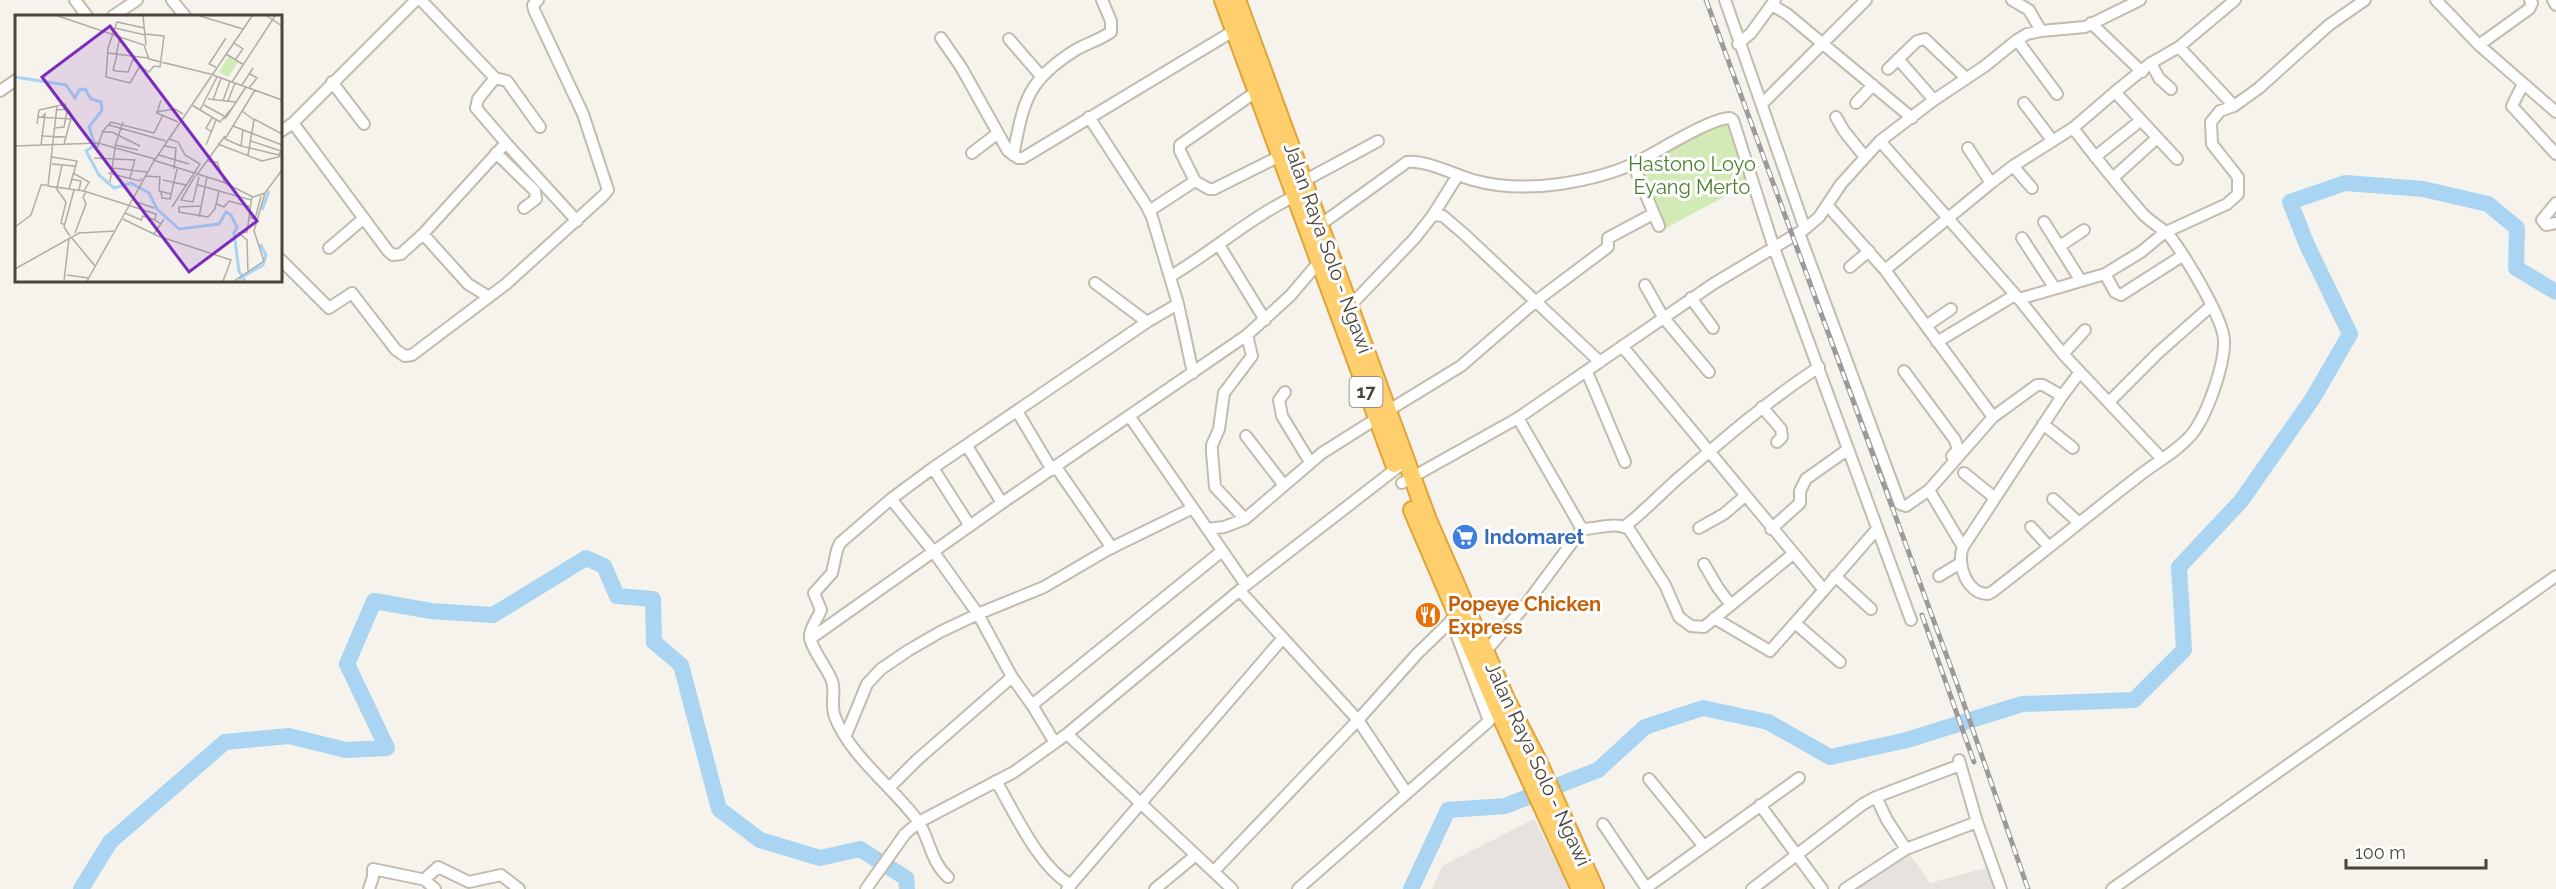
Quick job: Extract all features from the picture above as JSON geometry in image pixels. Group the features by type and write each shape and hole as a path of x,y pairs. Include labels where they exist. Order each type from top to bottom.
{"highway":[{"name":"Jalan Raya Solo - Ngawi","path":"1223,0 1319,262 1403,473 1454,618 1534,772"},
{"name":"Jalan Raya Solo - Ngawi","path":"1237,0 1349,307 1381,415"},
{"name":"Jalan Raya Solo - Ngawi","path":"1403,473 1486,651 1553,815 1580,889"},
{"name":"Jalan Raya Solo - Ngawi","path":"1553,815 1595,889"}],"street":[{"path":"75,0 86,15"},
{"path":"114,15 137,0"},
{"path":"172,0 184,15"},
{"path":"421,0 495,78 504,78 507,81 540,127"},
{"path":"282,261 329,308 351,293 396,350 405,356 412,355 489,297 577,221 608,190 583,114 534,10 533,5 538,0"},
{"path":"1013,155 1025,100 1042,77 1074,51 1111,32 1111,21 1102,0"},
{"path":"1725,0 1738,44 1762,104 1802,231 1900,504 1906,506 1931,488 1993,417 2037,385 2043,385 2061,396"},
{"path":"1762,104 1866,0"},
{"path":"2012,0 2029,10 2041,31"},
{"path":"866,889 894,853 905,834 919,822 1026,765 1067,735 1243,588 1403,473 1518,418 1691,298 1802,231 1828,206 1841,184 1880,141 2017,40 2027,34 2041,31 2076,29 2140,0"},
{"path":"1886,270 1991,183 2013,166 2073,128 2151,63 2179,47 2235,0"},
{"path":"1937,342 2017,297 2105,274 2141,252 2165,233 2227,204 2238,194 2238,177 2212,144 2211,122 2220,111 2234,106 2259,88 2329,25 2365,0"},
{"path":"2436,0 2479,45 2556,112"},
{"path":"2479,45 2529,9 2532,3 2530,0"},
{"path":"2553,0 2556,4"},
{"path":"282,131 293,123 410,2"},
{"path":"1738,44 1751,33 1774,2 1912,118"},
{"path":"2091,23 2142,72"},
{"path":"941,38 1013,155 1023,158 1235,30"},
{"path":"1010,39 1042,77"},
{"path":"1888,69 1917,41 1925,39 1966,78"},
{"path":"2017,40 2057,94"},
{"path":"2179,47 2234,106"},
{"path":"1898,59 1934,100"},
{"path":"2151,63 2159,78 2171,89"},
{"path":"495,78 478,99 476,108 577,221"},
{"path":"0,91 15,81"},
{"path":"332,82 364,124"},
{"path":"2523,84 2511,106 2556,154"},
{"path":"1856,103 1873,85"},
{"path":"1257,91 1180,145 1180,151 1195,181 1209,189 1214,189 1280,156"},
{"path":"2115,92 2177,159"},
{"path":"2024,103 2052,140"},
{"path":"1089,117 1149,211 1178,304 1192,373"},
{"path":"1836,117 1865,157"},
{"path":"1320,225 1407,162 1422,163 1458,175 1506,186 1542,186 1603,176 1632,164 1695,131 1730,118 1733,120 1774,248 1911,620"},
{"path":"2095,157 2140,121"},
{"path":"293,123 363,219 393,255 401,254 423,234 506,143"},
{"path":"2073,128 2095,157 2142,212 2165,233 2182,256 2211,306 2224,340 2215,384 2199,424 2183,444 2078,522 1988,594 1978,593 1972,588 1959,564 1959,555 2061,396 2080,372"},
{"path":"972,153 998,133"},
{"path":"2114,177 2157,138"},
{"path":"1304,180 1378,141"},
{"path":"1880,141 2017,297 2063,354 2162,459"},
{"path":"1968,148 1991,183"},
{"path":"496,153 535,191 536,199 524,208"},
{"path":"1632,164 1659,226"},
{"path":"2013,166 2032,188"},
{"path":"1349,307 1415,238 1433,215 1458,175"},
{"path":"1149,211 1195,181"},
{"path":"1170,276 1260,216 1295,196"},
{"path":"2556,203 2542,220 2546,225 2556,223"},
{"path":"1828,206 1886,270 1993,417"},
{"path":"1207,529 1224,527 1245,519 1310,462 1461,366 1536,301 1608,247 1608,238 1653,214"},
{"path":"1433,215 1448,219 1600,362"},
{"path":"329,248 363,219"},
{"path":"2044,222 2081,281"},
{"path":"2060,246 2084,230"},
{"path":"423,234 468,284 489,297"},
{"path":"2022,238 2054,287"},
{"path":"1219,245 1265,320"},
{"path":"1850,267 1869,251"},
{"path":"2105,274 2115,292 2121,295 2182,256"},
{"path":"810,639 1002,503 1247,335 1290,296 1319,262"},
{"path":"1095,283 1147,322"},
{"path":"1645,285 1663,317 1709,372"},
{"path":"1691,298 1713,328"},
{"path":"948,877 934,862 919,822 846,735 834,714 834,686 810,639 821,610 814,593 832,573 838,546 891,499 1147,322 1178,304"},
{"path":"2109,402 2159,352 2211,306"},
{"path":"1926,326 1951,309"},
{"path":"2063,354 2085,330"},
{"path":"1245,519 1215,487 1212,445 1219,429 1224,393 1252,356 1247,335"},
{"path":"1622,346 1771,529 1824,590"},
{"path":"1486,651 1524,607 1582,529 1624,526 1651,506 1665,490 1762,407 1819,367"},
{"path":"1904,371 1958,446 1956,453 1931,477 1931,488 1963,547"},
{"path":"1587,372 1625,462"},
{"path":"1285,392 1279,400 1282,416 1310,462"},
{"path":"1762,407 1781,429 1782,437 1777,442"},
{"path":"1017,411 1054,468 1112,548"},
{"path":"1130,417 1222,551 1243,588 1283,638 1358,720 1406,792"},
{"path":"1518,418 1582,529"},
{"path":"2043,424 2073,448"},
{"path":"1246,436 1283,484"},
{"path":"967,446 1002,503"},
{"path":"1771,529 1800,503 1800,491 1806,479 1847,450"},
{"path":"933,468 970,526"},
{"path":"1964,473 1995,498"},
{"path":"1699,528 1724,514 1745,496"},
{"path":"891,499 933,551 978,614 1012,678 1055,743"},
{"path":"2054,500 2078,522"},
{"path":"846,735 872,678 909,650 978,614 1044,587 1112,548 1193,508"},
{"path":"1624,526 1634,534 1659,576 1679,617 1697,628 1704,627 1793,555"},
{"path":"2031,527 2049,547"},
{"path":"1714,618 1770,651 1877,529"},
{"path":"1032,705 1222,551"},
{"path":"1704,564 1731,605"},
{"path":"1939,576 1959,564"},
{"path":"1835,576 1871,609"},
{"path":"2112,889 2556,576"},
{"path":"1214,872 1358,720 1396,676 1454,618 1489,721 1298,889"},
{"path":"1795,623 1840,662"},
{"path":"996,781 1034,845 1069,887 1283,638"},
{"path":"889,788 925,753 1012,678"},
{"path":"1067,735 1233,889"},
{"path":"1752,889 1863,804 1959,762 2001,889"},
{"path":"1603,824 1647,889 1703,845 1799,778"},
{"path":"1649,779 1703,845"},
{"path":"1876,797 1887,820 1906,849"},
{"path":"1760,805 1822,889"},
{"path":"1845,889 1906,849 1977,822"},
{"path":"1155,889 1196,855"},
{"path":"426,880 432,870 441,867 457,878 469,882 501,875 519,889"},
{"path":"369,889 373,869 426,880 435,889"}],"shaded area":[{"path":"1534,819 1571,889 1432,889 1442,866"},
{"path":"1906,849 1930,883 1993,866 2001,889 1845,889"}],"green space":[{"name":"Hastono Loyo Eyang Merto","path":"1725,123 1729,124 1748,184 1664,229 1636,165"}],"waterway":[{"path":"1411,889 1448,810 1505,806 1598,770 1645,727 1703,708 1768,722 1830,757 1907,740 2022,704 2134,700 2184,650 2179,567 2241,501 2313,398 2350,334 2307,245 2290,202 2345,183 2423,189 2488,204 2517,228 2516,268 2556,292"},
{"path":"81,889 110,842 225,742 289,736 346,750 387,748 347,664 374,601 431,611 493,615 586,558 604,566 617,596 653,599 654,642 681,665 719,809 760,840 820,858 860,849 906,878 907,889"}],"railway":[{"path":"1706,0 1957,684 2028,889"},
{"path":"1922,615 1974,762"}],"place":[{"name":"Indomaret","path":"1465,537"},
{"name":"Popeye Chicken Express","path":"1428,615"}]}
